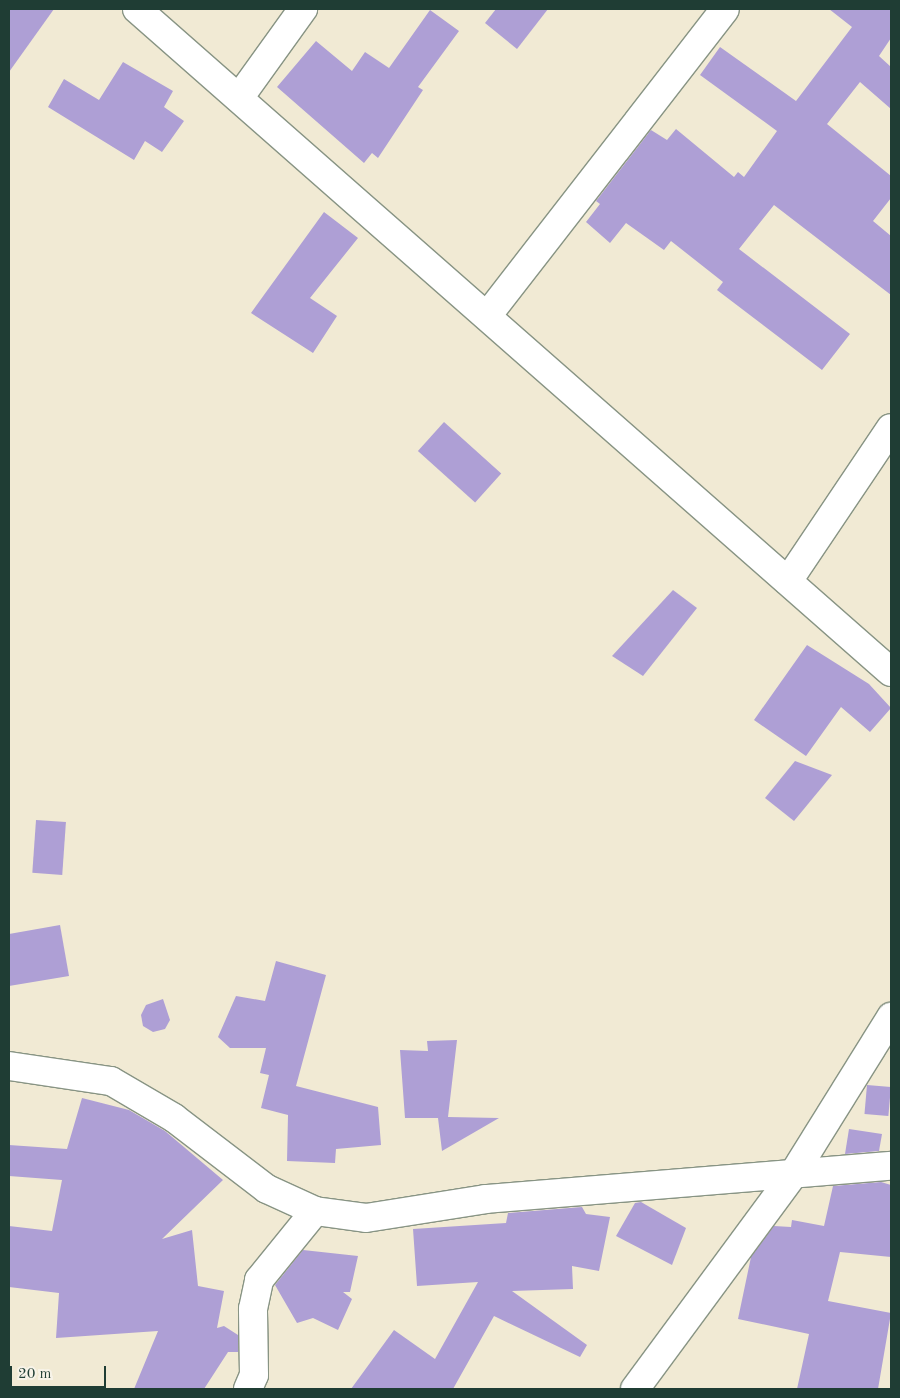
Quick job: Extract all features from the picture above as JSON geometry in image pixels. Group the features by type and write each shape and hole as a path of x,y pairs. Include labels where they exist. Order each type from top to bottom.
{"street":[{"path":"137,9 891,672"},
{"path":"239,98 303,9"},
{"path":"487,316 725,9"},
{"path":"788,581 891,428"},
{"path":"635,1389 794,1173 891,1017"},
{"path":"9,1066 111,1081 174,1118 267,1189 315,1211 366,1218 486,1199 891,1166"},
{"path":"248,1389 254,1375 253,1309 259,1280 315,1211"}],"building":[{"path":"9,9 54,9 9,72"},
{"path":"496,9 548,9 517,49 485,23"},
{"path":"829,9 891,9 891,38 879,56 891,67 891,109 860,82 827,124 891,176 891,198 873,221 891,236 891,295 774,205 739,249 850,334 822,370 717,290 723,282 671,241 664,250 626,223 610,243 586,222 600,204 596,201 651,130 667,140 676,129 734,177 738,172 744,177 777,131 700,75 720,47 796,101 852,27"},
{"path":"430,10 459,31 418,87 423,90 378,158 372,153 364,163 277,87 316,41 352,71 365,52 389,68"},
{"path":"123,62 173,91 164,107 184,121 162,152 145,141 134,160 48,107 64,79 99,100"},
{"path":"324,212 358,238 310,298 337,316 313,353 251,313"},
{"path":"444,422 501,474 475,503 418,451"},
{"path":"673,590 697,608 643,676 612,656"},
{"path":"807,645 869,684 891,708 870,732 841,707 806,756 754,720"},
{"path":"795,761 832,775 794,821 765,798"},
{"path":"36,820 66,822 62,875 32,873"},
{"path":"60,925 69,976 9,986 9,934"},
{"path":"276,961 326,975 296,1086 378,1107 381,1145 336,1149 335,1163 287,1161 288,1115 261,1108 269,1075 260,1073 266,1048 230,1048 218,1037 236,996 265,1001"},
{"path":"163,999 170,1020 165,1029 153,1032 143,1026 141,1015 146,1005"},
{"path":"457,1040 448,1117 499,1118 442,1151 438,1118 405,1118 400,1050 428,1051 427,1041"},
{"path":"867,1085 891,1087 888,1116 864,1114"},
{"path":"82,1098 129,1110 165,1131 223,1180 162,1239 192,1230 198,1286 224,1291 217,1328 224,1326 238,1335 238,1352 228,1352 204,1389 134,1389 158,1331 56,1338 59,1293 9,1287 9,1226 52,1231 62,1180 9,1176 9,1145 67,1149"},
{"path":"849,1129 882,1134 879,1151 845,1154"},
{"path":"881,1182 891,1185 891,1257 840,1252 828,1301 891,1313 878,1389 797,1389 809,1334 738,1319 751,1257 774,1226 791,1227 792,1220 824,1226 833,1186"},
{"path":"641,1202 686,1228 672,1265 616,1236 635,1203"},
{"path":"582,1207 586,1214 610,1217 599,1271 572,1266 573,1289 512,1291 587,1345 580,1357 494,1316 453,1389 351,1389 394,1330 435,1359 478,1282 417,1286 413,1229 506,1223 508,1213"},
{"path":"303,1250 358,1256 350,1292 343,1292 352,1299 338,1330 313,1318 297,1323 275,1285"}]}
